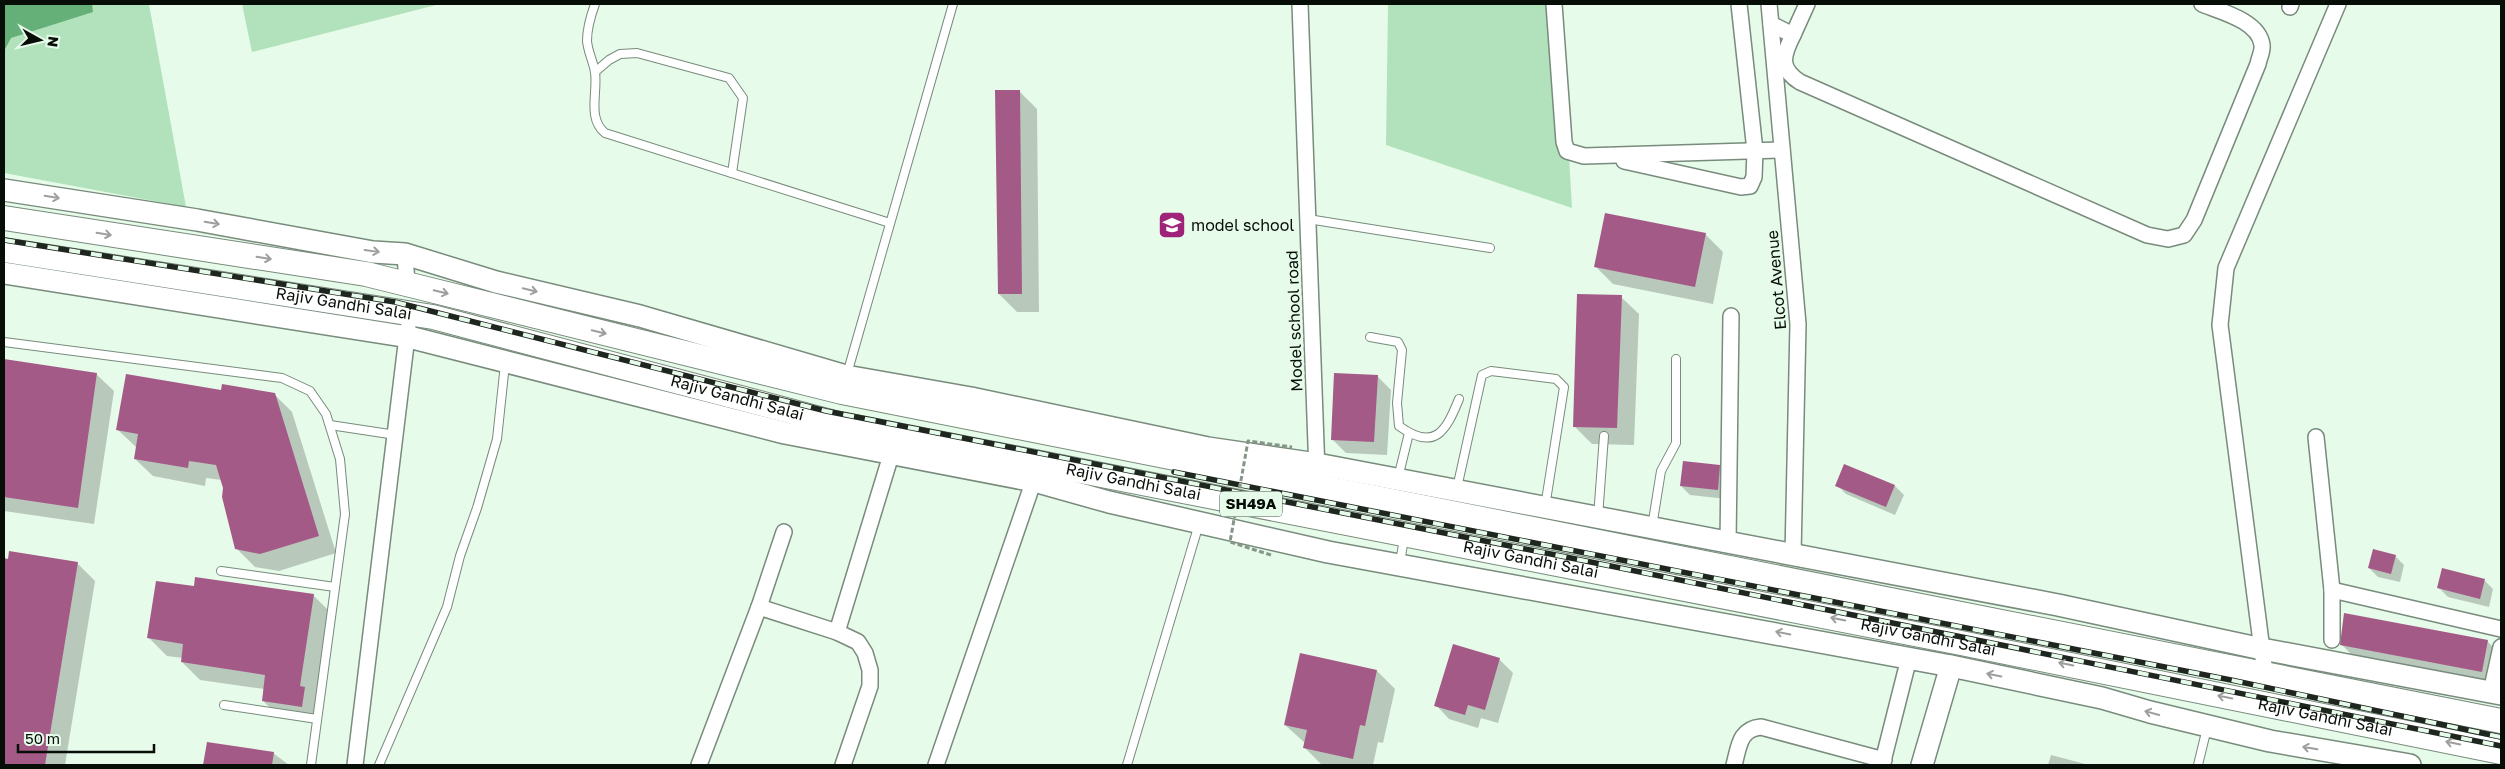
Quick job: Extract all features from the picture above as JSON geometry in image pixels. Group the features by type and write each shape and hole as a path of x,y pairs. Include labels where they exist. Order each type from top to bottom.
{"main road":[{"name":"Rajiv Gandhi Salai","path":"4,218 366,274 844,384 1317,476 1652,553 2501,721"},
{"name":"Rajiv Gandhi Salai","path":"4,250 440,318 835,423 1037,472 1405,534 2501,752"},
{"path":"213,282 218,251"},
{"path":"1648,581 1653,571 1654,558 1652,553"},
{"path":"1685,589 1685,577 1690,560"},
{"path":"2137,680 2143,649"}],"street":[{"name":"Model school road","path":"1300,4 1317,476"},
{"path":"1554,4 1565,147 1567,151 1584,156 1602,156 1782,150"},
{"path":"1602,156 1741,186 1750,186 1754,177 1755,151 1739,4"},
{"name":"Elcot Avenue","path":"1769,4 1798,324 1793,555"},
{"path":"1807,4 1784,58 1788,74 1800,82 2147,235 2168,239 2184,235 2194,220 2258,64 2263,46 2258,32 2248,24 2202,4"},
{"path":"2265,673 2220,325 2226,268 2338,4"},
{"path":"1771,24 1793,35"},
{"path":"4,190 197,220 373,252 405,254 496,282 640,316 844,384"},
{"path":"405,254 407,284"},
{"path":"4,273 409,337 785,433 891,455 1037,472 1109,502 1328,552 1951,666 2102,698 2337,759 2410,765"},
{"path":"355,765 409,337 408,313"},
{"path":"1728,543 1731,316"},
{"path":"2316,437 2332,590 2332,640"},
{"path":"837,632 891,455"},
{"path":"936,765 1037,472"},
{"path":"1317,476 1397,480 2058,605 2262,649 2496,693 2501,647"},
{"path":"699,765 759,607 784,532"},
{"path":"2332,590 2501,629"},
{"path":"759,607 837,632 858,642 865,653 870,670 870,686 842,765"},
{"path":"1734,765 1744,734 1751,728 1761,727 1883,762 1909,658"},
{"path":"2030,683 2034,658"},
{"path":"1922,765 1951,666"}],"lane":[{"path":"595,4 590,18 588,42 595,72 594,116 597,127 605,133 890,223"},
{"path":"844,384 953,4"},
{"path":"595,72 609,60 620,54 637,53 729,78 743,98 732,173"},
{"path":"1308,219 1490,248"},
{"path":"1370,337 1398,342 1402,350 1397,403 1399,426 1409,434 1425,437 1439,435 1448,426 1459,399"},
{"path":"4,342 282,378 310,391 326,414 340,459 345,514 311,765"},
{"path":"1652,529 1661,471 1676,443 1676,358"},
{"path":"379,765 447,607 460,556 477,508 497,439 505,362"},
{"path":"1456,491 1482,375 1491,371 1556,380 1564,388 1544,509"},
{"path":"330,425 396,435"},
{"path":"1397,480 1409,434"},
{"path":"1598,519 1604,436"},
{"path":"1127,765 1200,522"},
{"path":"1400,565 1405,534"},
{"path":"221,571 335,587"},
{"path":"224,705 317,719"},
{"path":"2198,765 2208,726"}],"path":[{"path":"1271,554 1230,542 1248,441 1292,447"}],"shaded area":[{"path":"4,4 149,4 186,207 4,173"},
{"path":"4,4 92,4 93,12 11,38 4,51"},
{"path":"242,4 440,4 252,52"},
{"path":"1388,4 1560,4 1572,208 1386,145"}],"building":[{"path":"995,90 1020,90 1022,294 998,294"},
{"path":"1605,213 1706,233 1695,287 1594,267"},
{"path":"1577,294 1622,295 1617,428 1573,427"},
{"path":"4,359 97,373 78,508 4,497"},
{"path":"1334,373 1378,375 1374,442 1331,440"},
{"path":"126,374 221,390 222,384 275,393 319,536 260,554 235,549 222,497 223,488 216,465 189,461 188,468 134,459 138,434 116,430"},
{"path":"1683,461 1720,465 1718,490 1680,486"},
{"path":"1844,464 1895,485 1886,507 1835,486"},
{"path":"2373,549 2396,555 2391,574 2368,568"},
{"path":"9,551 78,562 45,765 4,765 4,558 8,559"},
{"path":"2442,568 2485,579 2480,599 2437,588"},
{"path":"195,577 314,594 300,686 305,687 302,707 262,701 265,675 181,662 183,644 147,638 156,581 194,586"},
{"path":"2344,613 2488,640 2482,672 2340,645"},
{"path":"1453,644 1500,658 1485,710 1468,705 1465,715 1434,706"},
{"path":"1300,653 1377,670 1365,726 1360,725 1353,759 1303,748 1307,730 1284,725"},
{"path":"207,742 274,752 272,765 203,765"}],"railway":[{"path":"4,240 395,302 826,411 1566,557 2501,746"},
{"path":"1174,472 2231,680 2501,737"}],"place":[{"name":"model school","path":"1172,225"}]}
